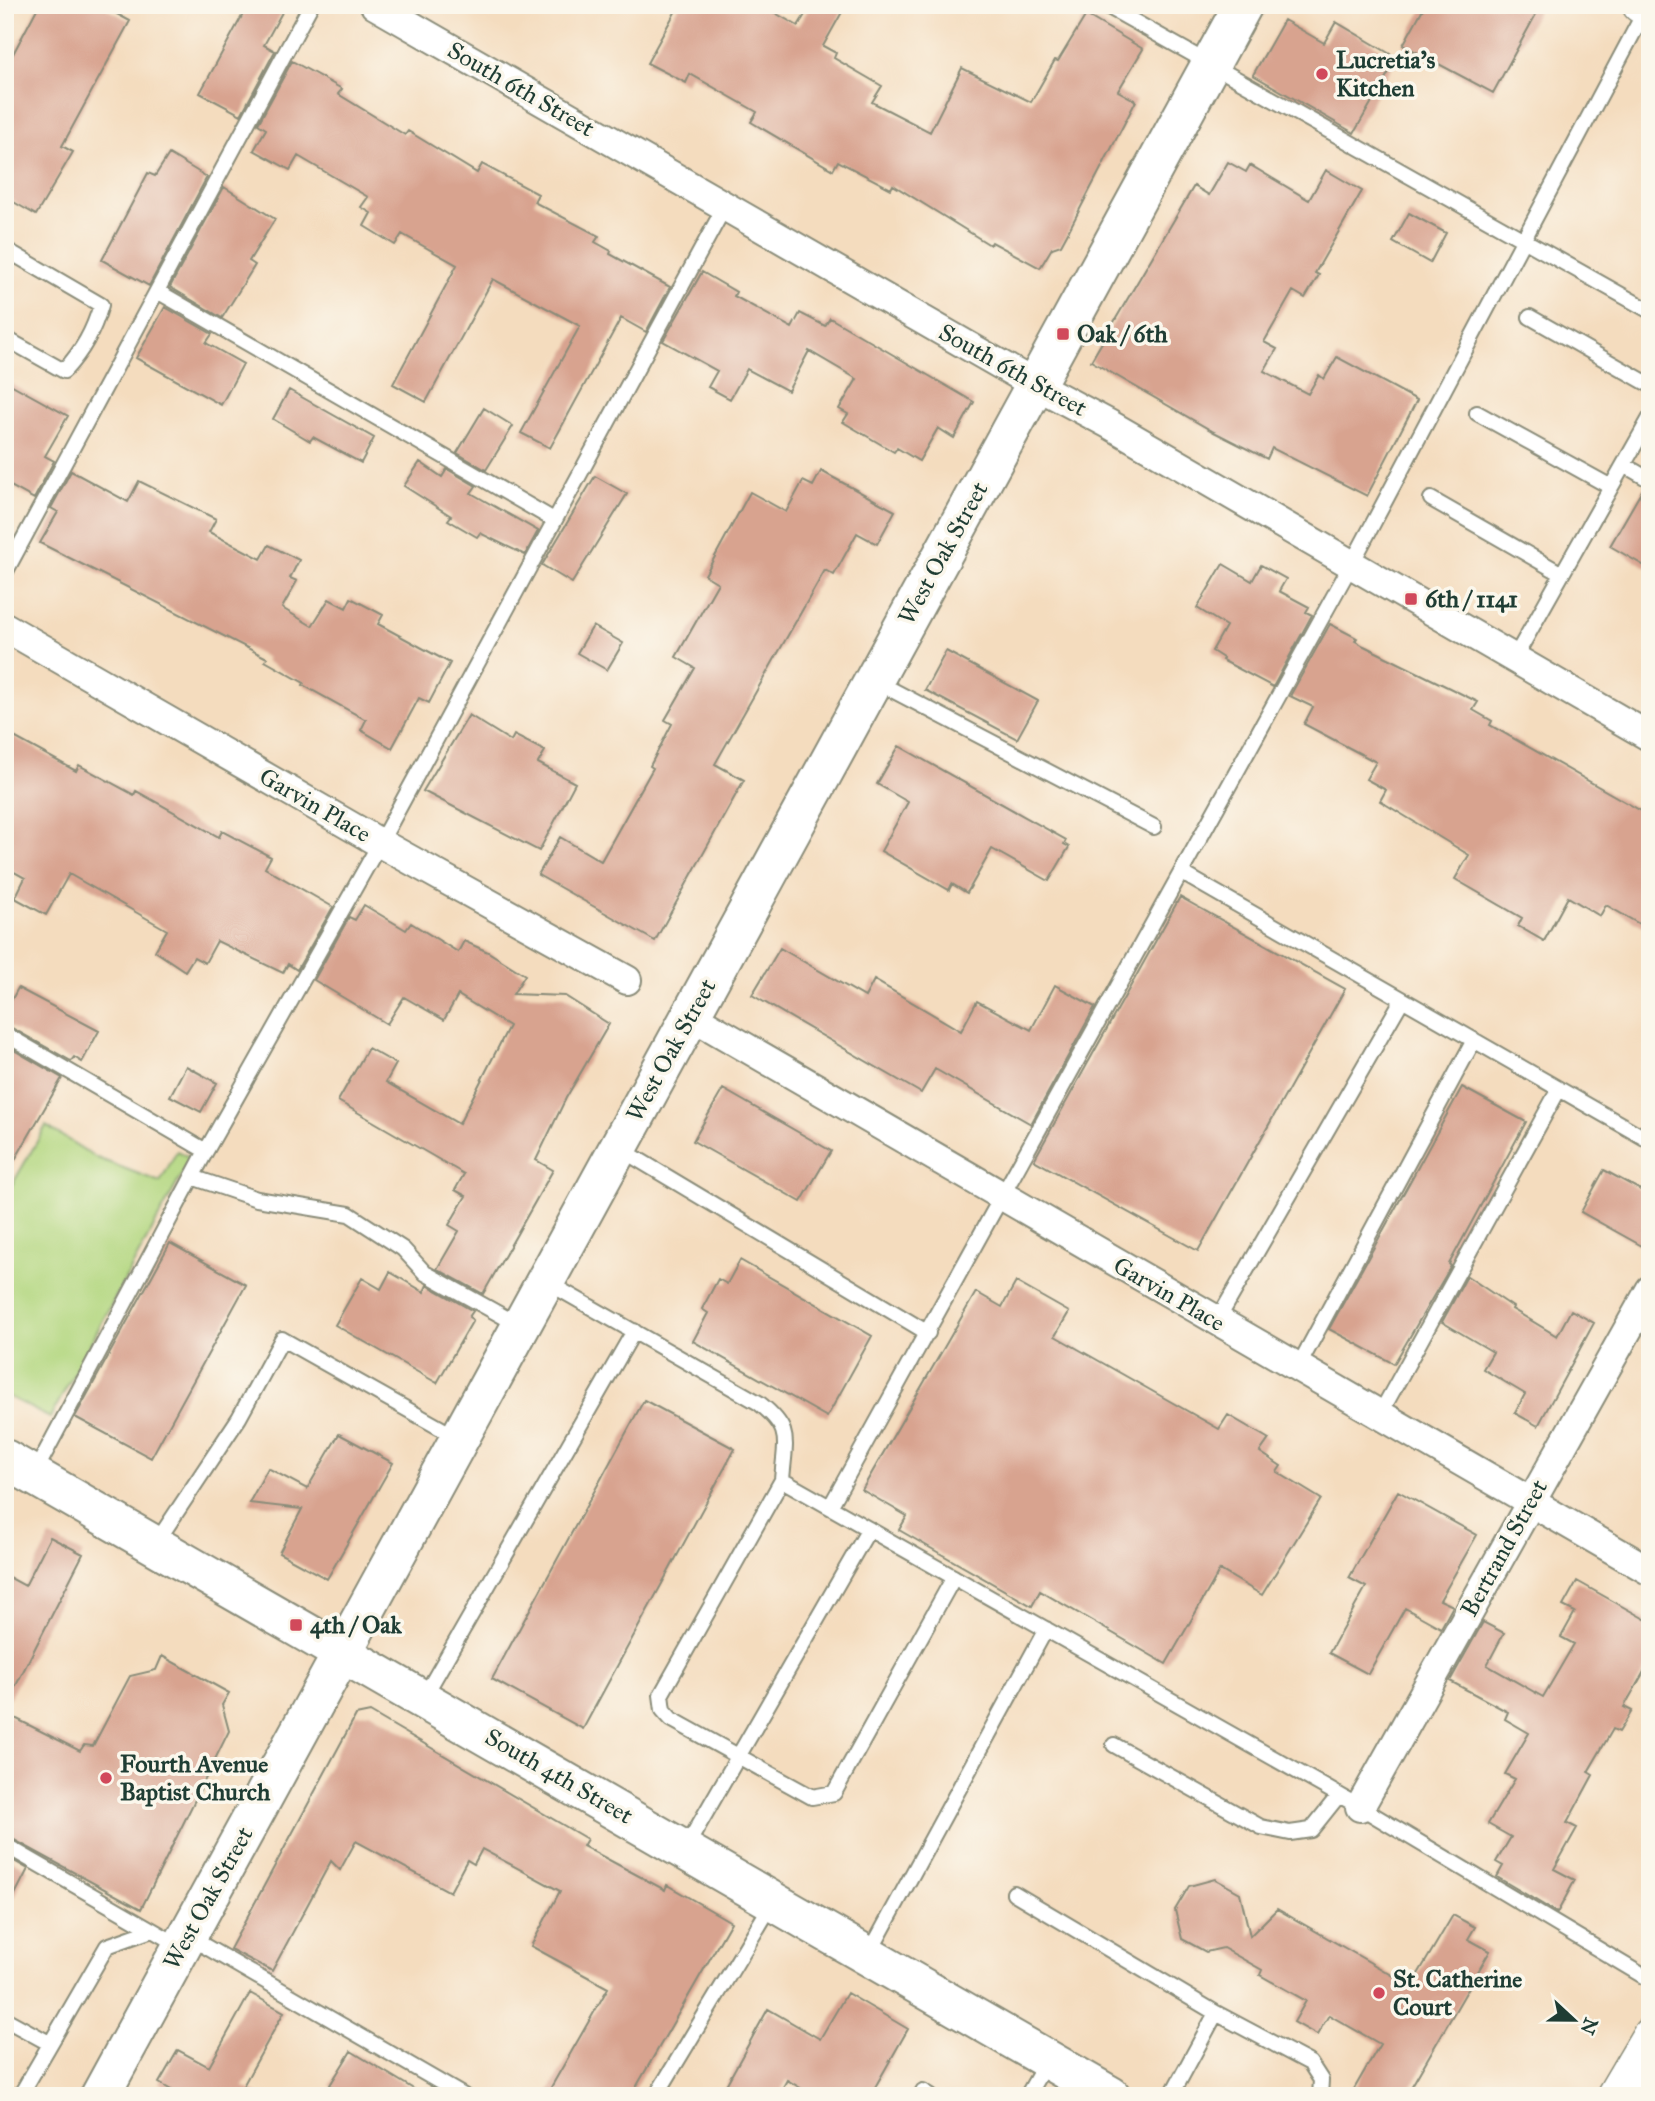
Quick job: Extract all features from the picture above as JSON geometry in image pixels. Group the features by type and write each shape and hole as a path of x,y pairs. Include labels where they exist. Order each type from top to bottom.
{"main road":[{"name":"West Oak Street","path":"100,2096 174,1938 343,1652 1243,5"},
{"name":"South 4th Street","path":"19,1467 1111,2096"}],"street":[{"name":"South 6th Street","path":"375,5 1650,737"},
{"name":"Garvin Place","path":"5,627 380,843 627,980"},
{"name":"Garvin Place","path":"690,1015 1650,1571"},
{"name":"Bertrand Street","path":"1350,1801 1530,1501 1650,1290"},
{"path":"1614,2096 1650,2035"}],"lane":[{"path":"5,573 311,5"},
{"path":"1105,5 1209,66 1650,311"},
{"path":"830,1507 1351,565 1645,8"},
{"path":"19,1467 192,1177 380,843 725,206"},
{"path":"5,249 101,305 94,330 82,351 64,371 5,338"},
{"path":"157,291 554,520"},
{"path":"1530,317 1650,385"},
{"path":"1478,413 1611,487"},
{"path":"1514,659 1650,418"},
{"path":"1624,465 1650,480"},
{"path":"1431,499 1562,574"},
{"path":"873,681 1154,827"},
{"path":"1182,873 1650,1141"},
{"path":"1217,1321 1402,1000"},
{"path":"5,1034 206,1151"},
{"path":"1298,1367 1474,1040"},
{"path":"1380,1414 1559,1089"},
{"path":"618,1147 928,1333"},
{"path":"192,1177 257,1199 349,1214 402,1249 425,1273 521,1326"},
{"path":"545,1281 759,1403 781,1420 785,1440 782,1480 662,1695 663,1710 671,1719 812,1797 834,1793 954,1577"},
{"path":"423,1698 634,1331"},
{"path":"156,1544 239,1418 282,1339 459,1439"},
{"path":"782,1480 1350,1801 1650,1980"},
{"path":"685,1849 869,1529"},
{"path":"868,1955 1046,1629"},
{"path":"1114,1745 1261,1827 1290,1833 1311,1830 1350,1801"},
{"path":"5,1845 464,2096"},
{"path":"1014,1893 1216,2013 1310,2063 1321,2080 1320,2096"},
{"path":"656,2096 774,1901"},
{"path":"20,2096 107,1946 174,1938"},
{"path":"1171,2096 1216,2013"},
{"path":"5,2019 49,2043"},
{"path":"1027,2096 1048,2060"},
{"path":"921,2096 923,2091 931,2096"}],"green space":[{"path":"46,1126 97,1158 160,1182 177,1151 191,1158 50,1418 5,1395 5,1197"}],"building":[{"path":"39,5 100,5 130,21 62,146 73,152 36,215 5,197 5,69"},
{"path":"248,5 286,5 264,45 275,51 241,115 200,93"},
{"path":"679,5 761,5 798,26 811,5 846,5 823,46 836,53 834,58 882,86 872,102 930,132 962,68 1031,102 1055,60 1058,61 1086,15 1143,49 1118,91 1136,101 1061,245 1052,248 1040,268 992,242 990,245 893,185 891,189 838,161 833,170 751,122 757,112 690,74 686,83 647,63"},
{"path":"1425,5 1541,5 1493,93 1403,45"},
{"path":"1284,20 1324,43 1336,22 1397,58 1354,133 1253,75"},
{"path":"292,61 342,89 338,94 405,135 408,131 477,173 482,164 538,194 534,202 599,236 595,242 611,251 610,254 670,287 646,332 621,318 550,448 521,433 580,326 493,279 426,402 393,384 457,265 402,234 395,245 364,226 371,213 361,207 368,197 298,156 290,170 254,150 266,129 258,124"},
{"path":"169,154 207,177 149,286 102,260 148,173 155,176"},
{"path":"1228,162 1246,172 1250,165 1309,200 1326,170 1362,191 1315,273 1319,275 1305,298 1293,291 1264,342 1277,349 1264,371 1308,394 1319,375 1324,379 1337,357 1417,400 1367,496 1272,448 1267,459 1214,432 1091,361 1194,186 1209,195"},
{"path":"224,187 275,219 249,261 255,265 222,318 170,287"},
{"path":"1409,213 1446,233 1430,263 1393,242"},
{"path":"702,272 736,292 734,296 792,328 800,313 825,326 830,318 974,402 954,438 938,428 919,461 897,448 894,452 843,422 848,414 839,409 857,379 809,351 788,391 747,369 730,399 708,387 717,371 663,341"},
{"path":"165,307 212,334 206,343 243,364 221,405 136,358"},
{"path":"5,381 68,416 45,456 54,461 34,499 5,483"},
{"path":"289,390 374,438 361,463 313,437 310,441 273,419"},
{"path":"484,408 513,426 486,470 457,453"},
{"path":"420,462 442,477 447,469 476,486 471,493 538,531 525,555 480,533 477,537 448,520 451,516 404,486"},
{"path":"71,471 128,502 139,481 216,519 209,532 261,559 269,545 299,560 290,578 297,581 282,608 312,626 329,599 346,608 351,598 383,615 378,624 450,663 429,703 419,698 392,748 361,730 366,720 303,685 304,683 265,661 267,658 40,543 58,512 51,508"},
{"path":"821,471 895,511 877,544 857,533 834,575 825,570 715,764 744,780 655,941 538,875 560,837 601,861 653,768 650,766 672,724 665,720 695,668 676,657 718,583 705,575 750,492 786,512 803,481 813,486"},
{"path":"595,476 627,494 572,583 542,565"},
{"path":"1644,487 1650,490 1650,569 1610,546"},
{"path":"1223,564 1252,581 1261,565 1286,579 1279,591 1309,607 1306,612 1312,615 1273,687 1222,660 1223,658 1212,651 1226,626 1197,608"},
{"path":"1330,624 1357,638 1355,641 1364,646 1478,702 1473,710 1492,721 1490,725 1650,816 1650,930 1606,905 1600,916 1568,897 1544,941 1518,926 1522,918 1455,879 1469,855 1380,801 1386,790 1366,779 1376,762 1304,724 1313,707 1290,696"},
{"path":"593,626 623,643 607,670 577,653"},
{"path":"946,651 1038,701 1017,739 925,690"},
{"path":"469,715 511,741 514,735 545,751 538,763 575,783 539,851 423,791"},
{"path":"5,732 76,771 79,765 134,795 136,791 219,837 222,831 271,857 265,868 333,907 297,970 288,964 283,973 217,941 205,963 194,957 185,971 155,951 167,930 69,874 46,915 15,898 25,878 5,867"},
{"path":"899,746 1066,840 1064,844 1069,847 1049,881 992,849 967,893 952,884 949,890 881,851 908,802 877,784"},
{"path":"1180,897 1345,989 1198,1251 1034,1160"},
{"path":"364,905 406,930 411,923 458,952 464,941 488,952 525,975 513,994 565,996 609,1024 566,1098 536,1160 553,1170 483,1294 437,1269 459,1231 449,1225 466,1196 455,1190 464,1174 338,1101 368,1048 396,1064 386,1082 459,1124 509,1026 458,995 444,1020 404,997 387,1024 314,980 349,917 355,920"},
{"path":"780,948 865,997 874,980 961,1031 977,1001 1031,1030 1055,985 1095,1007 1031,1124 935,1069 921,1093 752,995"},
{"path":"18,988 99,1031 82,1062 74,1057 71,1061 5,1024 5,1012"},
{"path":"5,1045 62,1078 5,1177"},
{"path":"186,1066 217,1083 201,1112 170,1096"},
{"path":"1462,1087 1526,1122 1449,1264 1451,1266 1394,1364 1329,1329"},
{"path":"723,1089 831,1151 801,1202 693,1141"},
{"path":"1604,1170 1650,1195 1650,1231 1642,1246 1581,1212"},
{"path":"170,1243 246,1285 151,1458 75,1417"},
{"path":"740,1260 872,1336 827,1417 693,1341 708,1313 702,1309 718,1279 727,1284"},
{"path":"390,1272 424,1292 427,1285 473,1311 469,1317 473,1320 437,1383 335,1325 362,1278 381,1289"},
{"path":"1467,1276 1513,1307 1512,1309 1557,1336 1571,1310 1594,1323 1538,1426 1515,1413 1525,1394 1483,1369 1493,1352 1442,1322"},
{"path":"1016,1282 1069,1312 1055,1336 1219,1429 1228,1415 1269,1439 1260,1452 1281,1466 1277,1472 1321,1499 1262,1595 1220,1570 1166,1664 1040,1591 1032,1606 899,1530 907,1516 862,1490 976,1292 1002,1307"},
{"path":"644,1400 735,1449 583,1729 492,1679"},
{"path":"339,1434 393,1463 327,1579 279,1553 302,1509 249,1503 268,1468 307,1489"},
{"path":"1398,1491 1477,1535 1440,1600 1453,1606 1441,1628 1405,1608 1368,1674 1329,1653 1366,1587 1349,1578"},
{"path":"50,1537 83,1554 5,1707 5,1575 25,1586"},
{"path":"1577,1581 1650,1622 1650,1661 1624,1707 1632,1711 1619,1732 1613,1729 1588,1772 1593,1775 1567,1823 1577,1828 1554,1869 1575,1880 1557,1913 1497,1877 1503,1866 1496,1862 1511,1837 1488,1824 1515,1779 1505,1774 1529,1733 1505,1719 1508,1712 1450,1681 1483,1622 1504,1633 1487,1665 1543,1697 1574,1644 1561,1637 1575,1612 1563,1606"},
{"name":"Fourth Avenue Baptist Church","path":"162,1656 229,1693 222,1705 229,1731 141,1909 5,1835 5,1713 80,1751 84,1745 93,1746 130,1676 156,1670"},
{"path":"370,1712 587,1839 583,1846 665,1890 667,1885 731,1922 631,2096 546,2096 608,1988 531,1946 560,1891 482,1849 474,1864 467,1860 450,1892 356,1841 340,1870 331,1861 272,1971 230,1949 356,1715"},
{"path":"5,1856 28,1869 5,1914"},
{"name":"St. Catherine Court","path":"1215,1879 1240,1893 1250,1936 1277,1909 1411,1986 1453,1915 1475,1927 1468,1939 1490,1951 1406,2096 1350,2096 1380,2044 1329,2015 1317,2035 1294,2022 1306,2001 1260,1975 1262,1970 1223,1948 1206,1952 1182,1939 1175,1910 1189,1886"},
{"path":"250,1993 284,2012 243,2086 261,2096 182,2096 159,2083 178,2050 209,2067"},
{"path":"847,1993 908,2029 870,2096 814,2096 787,2080 778,2096 720,2096 768,2009 820,2039"},
{"path":"351,2051 425,2096 348,2096 330,2085"}],"place":[{"name":"Lucretia's Kitchen","path":"1322,74"},
{"name":"Oak / 6th","path":"1063,334"},
{"name":"6th / 1141","path":"1411,599"},
{"name":"4th / Oak","path":"296,1625"},
{"name":"Fourth Avenue Baptist Church","path":"106,1778"},
{"name":"St. Catherine Court","path":"1379,1993"}]}
